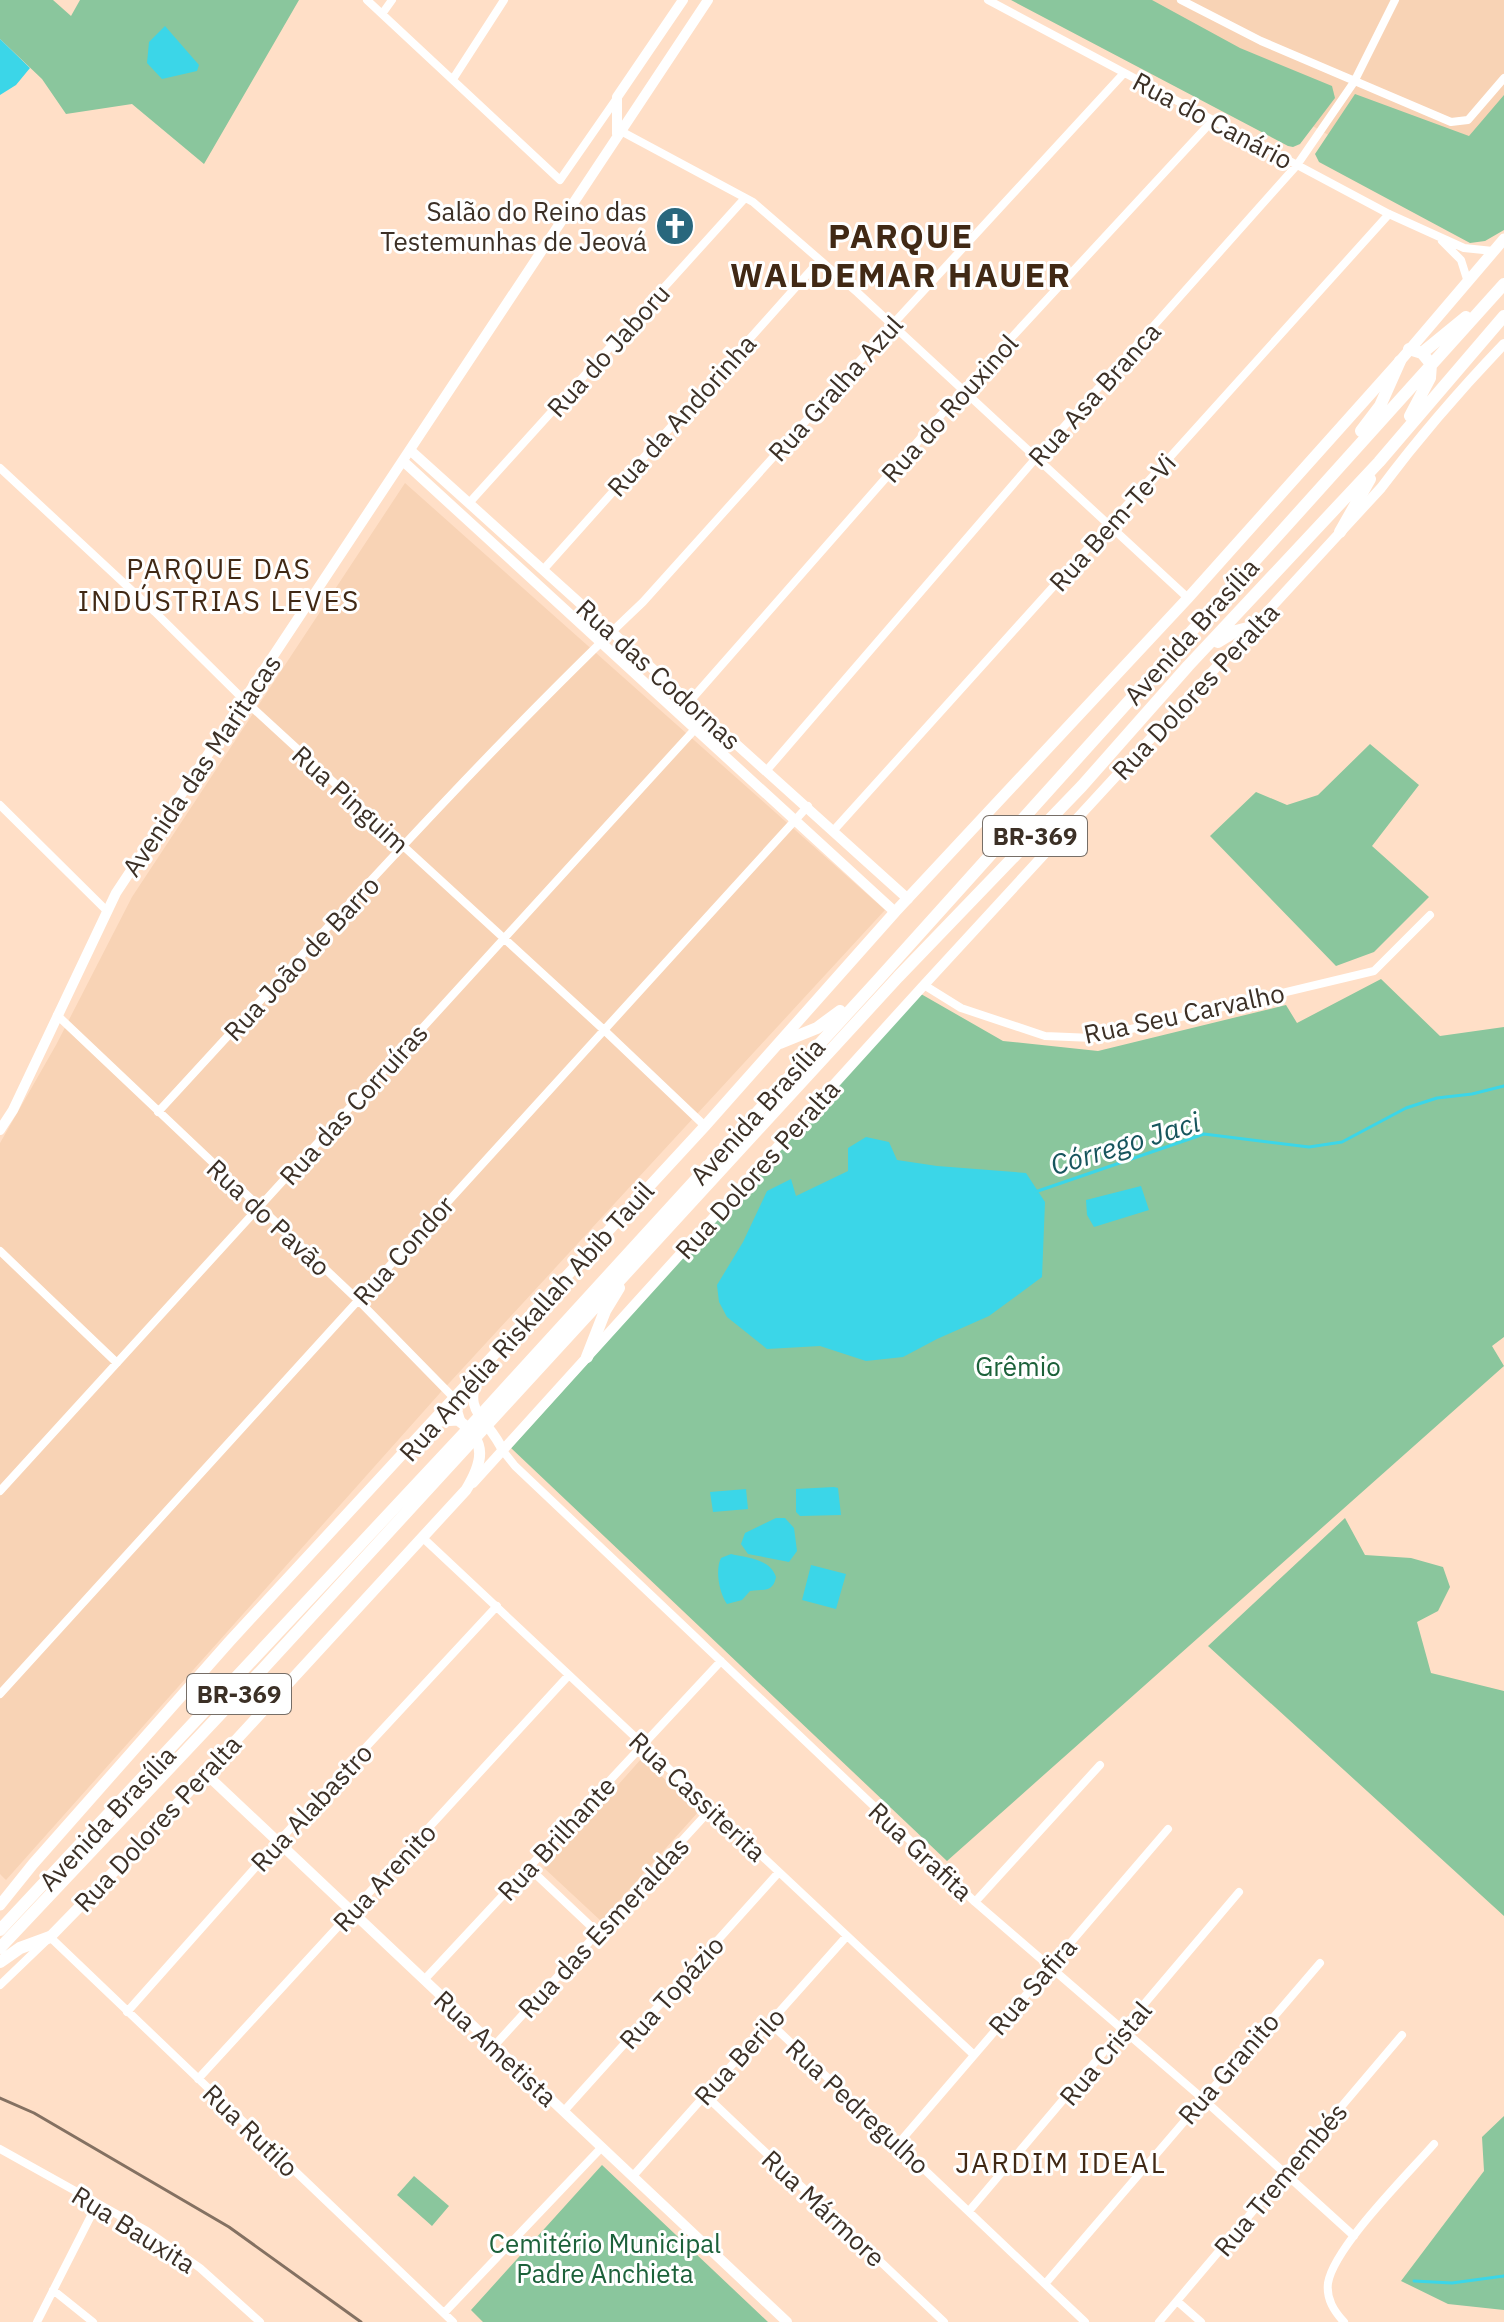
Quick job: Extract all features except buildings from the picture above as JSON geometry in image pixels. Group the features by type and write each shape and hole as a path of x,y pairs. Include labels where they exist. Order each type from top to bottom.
{"highway":[{"path":"1399,436 1430,378 1431,364 1416,351 1503,285"},
{"name":"Avenida Brasília","path":"486,1423 877,981 1503,285"},
{"name":"Avenida Brasília","path":"0,1930 468,1430 486,1423 898,977 1082,786 1188,666 1379,462 1490,331 1504,319"},
{"path":"1318,489 1380,406 1400,361"},
{"path":"1340,532 1379,462"},
{"path":"1188,666 1224,637 1255,626"},
{"path":"780,1043 817,1028 877,981"},
{"path":"587,1357 605,1311 644,1253"},
{"name":"Avenida Brasília","path":"0,1948 261,1671 468,1430"},
{"path":"0,1962 20,1948 50,1937"}],"main road":[{"name":"Rua Amélia Riskallah Abib Tauil","path":"0,1905 4,1889 229,1642 705,1126 895,912 1188,598 1400,361 1416,351 1467,279 1504,239"},
{"path":"431,1425 453,1419 468,1430 481,1456 477,1472 466,1490"},
{"name":"Rua Dolores Peralta","path":"50,1937 466,1490"}],"street":[{"path":"367,0 560,180 683,0"},
{"path":"382,14 392,0"},
{"path":"453,79 504,0"},
{"name":"Rua do Canário","path":"988,0 1389,214 1464,248 1493,251"},
{"path":"1181,0 1261,41 1451,122 1461,122 1474,114 1504,78"},
{"name":"Rua Asa Branca","path":"767,770 1036,458 1297,165 1354,82 1395,0"},
{"name":"Avenida das Maritacas","path":"0,1130 13,1110 107,911 706,1"},
{"name":"Rua Gralha Azul","path":"610,632 643,602 1124,73"},
{"path":"617,97 618,132 745,198 892,325 1188,598"},
{"name":"Rua do Rouxinol","path":"690,701 963,390 1213,120"},
{"name":"Rua do Jaboru","path":"470,502 745,198"},
{"name":"Rua Bem-Te-Vi","path":"834,830 1389,214"},
{"path":"1439,238 1461,260 1467,279"},
{"name":"Rua da Andorinha","path":"543,570 820,260"},
{"name":"Rua Dolores Peralta","path":"466,1490 1381,488 1455,394 1504,344"},
{"name":"Rua das Codornas","path":"410,450 908,899"},
{"name":"Rua das Codornas","path":"403,461 895,912"},
{"name":"Rua Pinguim","path":"0,468 244,700 705,1126"},
{"path":"509,561 521,548"},
{"name":"Rua João de Barro","path":"158,1112 404,846 610,632"},
{"path":"665,702 675,689"},
{"name":"Rua das Corruíras","path":"0,1491 707,716"},
{"path":"0,805 107,911"},
{"name":"Rua Condor","path":"0,1694 808,806"},
{"name":"Rua Seu Carvalho","path":"924,985 961,1008 1045,1036 1093,1038 1374,971 1430,915"},
{"name":"Rua do Pavão","path":"57,1015 358,1300 454,1398 468,1430"},
{"path":"0,1251 117,1363"},
{"path":"487,1362 472,1393 474,1409 503,1451"},
{"path":"486,1423 506,1432 526,1423"},
{"name":"Rua Grafita","path":"503,1451 515,1466 975,1902 1202,2098 1354,2236"},
{"name":"Rua Cassiterita","path":"422,1537 973,2054"},
{"name":"Rua Alabastro","path":"127,2012 277,1843 497,1606"},
{"name":"Rua Brilhante","path":"424,1980 721,1661"},
{"name":"Rua Arenito","path":"198,2079 569,1675"},
{"path":"975,1902 1100,1765"},
{"name":"Rua Ametista","path":"205,1773 787,2322"},
{"name":"Rua das Esmeraldas","path":"494,2046 711,1809"},
{"name":"Rua Safira","path":"898,2144 1168,1829"},
{"path":"528,1867 598,1933"},
{"name":"Rua Topázio","path":"564,2111 779,1872"},
{"name":"Rua Cristal","path":"969,2211 1239,1892"},
{"name":"Rua Dolores Peralta","path":"0,1985 50,1937"},
{"name":"Rua Rutilo","path":"50,1937 453,2322"},
{"name":"Rua Berilo","path":"633,2176 846,1937"},
{"name":"Rua Granito","path":"1045,2284 1320,1963"},
{"name":"Rua Pedregulho","path":"769,2022 1085,2322"},
{"name":"Rua Tremembés","path":"1159,2322 1402,2035"},
{"name":"Rua Mármore","path":"704,2094 944,2322"},
{"path":"1344,2322 1331,2308 1328,2284 1339,2255 1434,2144"},
{"path":"444,2313 602,2147"},
{"name":"Rua Bauxita","path":"0,2149 147,2231 200,2268 260,2322"},
{"path":"37,2322 97,2204"},
{"path":"53,2290 93,2322"},
{"path":"1177,2301 1201,2322"}],"shaded area":[{"path":"1091,0 1504,0 1504,212 1490,227"},
{"path":"405,483 885,910 440,1393 6,1880 0,1874 0,1143 56,1045 132,897"},
{"path":"642,1758 699,1811 601,1921 544,1868"}],"green space":[{"path":"0,0 53,0 71,16 80,0 299,0 204,164 132,104 66,114 42,79 0,39"},
{"path":"1011,0 1152,0 1240,48 1332,86 1335,98 1300,144 1288,146"},
{"path":"1355,94 1469,136 1504,95 1504,230 1485,241 1470,243 1319,162 1315,154"},
{"path":"1370,744 1419,785 1372,846 1429,897 1374,952 1336,966 1210,836 1256,792 1287,805 1318,795"},
{"name":"Grêmio","path":"1381,979 1440,1036 1504,1027 1504,1337 1492,1346 1504,1366 947,1861 511,1448 921,994 1003,1041 1098,1051 1286,1005 1297,1023"},
{"path":"1345,1518 1365,1555 1411,1558 1443,1567 1450,1587 1438,1611 1417,1622 1431,1673 1504,1691 1504,1916 1208,1646"},
{"path":"1504,2116 1504,2310 1448,2304 1401,2281 1484,2171 1482,2137"},
{"name":"Cemitério Municipal Padre Anchieta","path":"602,2165 768,2322 483,2322 471,2310"},
{"path":"414,2176 449,2206 432,2226 397,2195"}],"water":[{"path":"165,26 199,65 197,71 162,79 147,63 149,42"},
{"path":"0,39 30,68 16,85 0,95"},
{"path":"866,1137 889,1142 897,1160 1026,1173 1045,1202 1042,1277 989,1316 903,1357 866,1361 820,1346 767,1349 727,1317 719,1302 717,1285 743,1242 767,1191 791,1179 796,1196 848,1171 848,1148"},
{"path":"1141,1186 1149,1210 1094,1227 1087,1215 1086,1200"},
{"path":"838,1488 841,1515 800,1516 796,1512 796,1489"},
{"path":"746,1489 748,1509 713,1512 710,1492"},
{"path":"776,1518 785,1518 794,1528 797,1551 789,1562 748,1554 741,1544 745,1533"},
{"path":"731,1554 758,1560 769,1566 776,1577 772,1586 750,1591 742,1600 727,1604 720,1588 718,1569 721,1558"},
{"path":"811,1565 846,1574 836,1609 802,1600"}],"waterway":[{"name":"Córrego Jaci","path":"1035,1192 1204,1134 1309,1147 1342,1142 1406,1108 1437,1098 1504,1086"},
{"path":"1414,2281 1452,2283 1504,2276"}],"railway":[{"path":"0,2098 34,2113 229,2227 361,2322"}],"place":[{"name":"Salão do Reino das Testemunhas de Jeová","path":"675,226"}],"district":[{"name":"PARQUE WALDEMAR HAUER","path":"901,254"},
{"name":"PARQUE DAS INDÚSTRIAS LEVES","path":"219,584"},
{"name":"JARDIM IDEAL","path":"1061,2162"}]}
